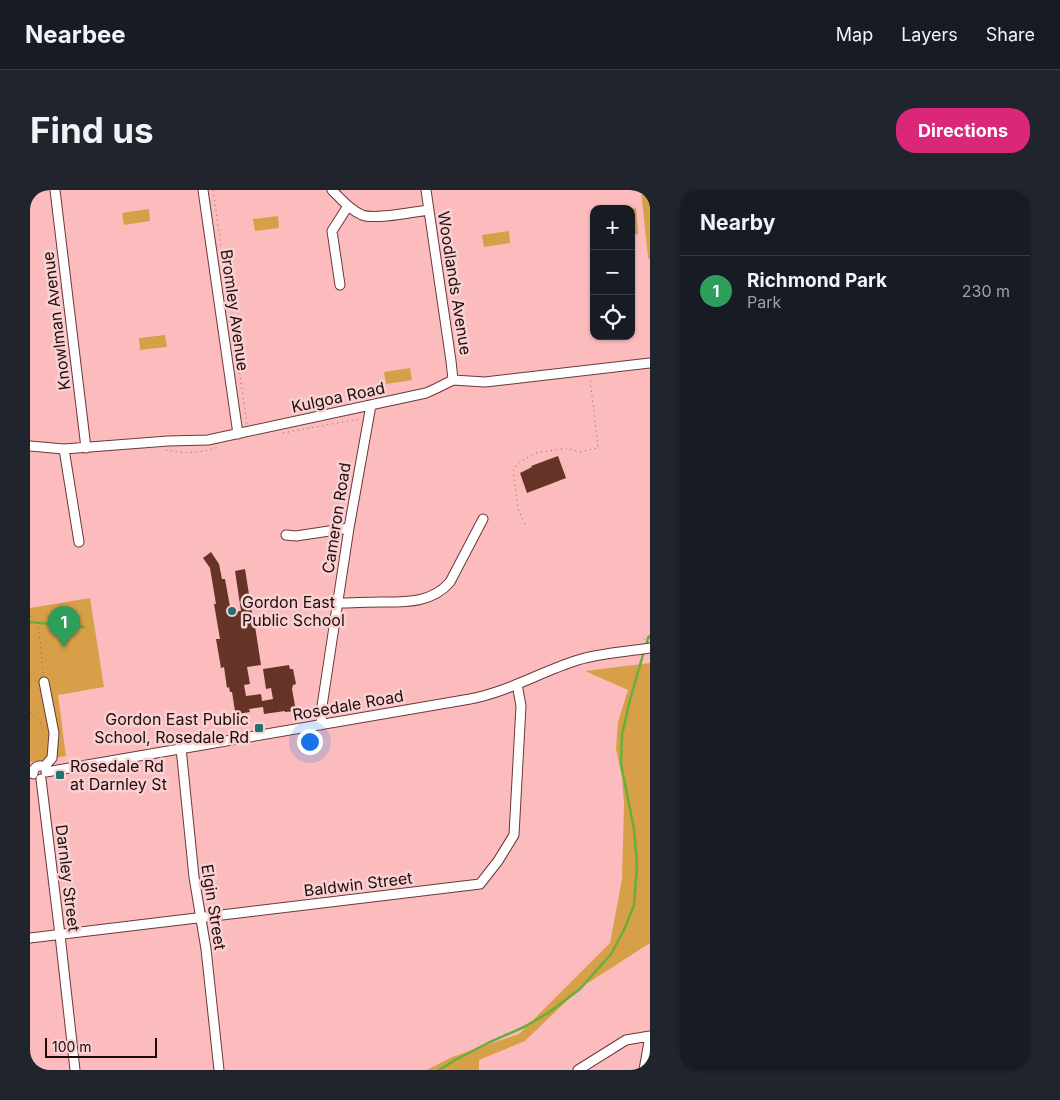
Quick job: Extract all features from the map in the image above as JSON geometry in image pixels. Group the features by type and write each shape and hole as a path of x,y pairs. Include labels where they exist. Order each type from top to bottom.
{"street":[{"name":"Knowlman Avenue","path":"55,190 86,448"},
{"name":"Bromley Avenue","path":"203,190 238,434"},
{"path":"332,190 348,206 361,215 372,218 428,210"},
{"name":"Woodlands Avenue","path":"426,190 453,380"},
{"path":"340,285 332,231 348,206"},
{"name":"Kulgoa Road","path":"30,446 64,449 208,440 426,393 453,380 485,382 650,363"},
{"name":"Cameron Road","path":"321,725 322,706 349,528 371,405"},
{"path":"64,449 79,542"},
{"path":"338,603 411,602 437,594 450,582 483,519"},
{"path":"286,535 296,536 349,528"},
{"name":"Rosedale Road","path":"39,773 470,700 578,660 650,648"},
{"path":"39,773 52,758 54,730 44,682"},
{"name":"Baldwin Street","path":"30,938 480,884 498,861 514,835 521,706 517,684"},
{"name":"Elgin Street","path":"181,748 194,877 206,948 219,1070"},
{"name":"Darnley Street","path":"39,773 75,1070"},
{"path":"578,1070 626,1040 650,1036 644,1070"}],"path":[{"path":"213,190 247,426"},
{"path":"525,524 518,509 513,472 518,463 536,453 567,448 580,452 598,448 589,370"},
{"path":"30,616 38,623 44,682"},
{"path":"30,712 40,723 54,730"}],"shaded area":[{"path":"641,190 648,190 650,261 648,257"},
{"path":"635,208 638,234 635,234"},
{"path":"149,209 150,221 124,225 122,213"},
{"path":"278,216 279,228 255,231 253,219"},
{"path":"509,231 510,243 484,247 482,235"},
{"path":"165,335 167,347 140,350 139,338"},
{"path":"410,368 412,380 386,384 384,372"},
{"path":"90,598 104,687 58,695 66,756 30,762 30,608"},
{"path":"650,663 650,943 580,988 525,1041 479,1060 479,1070 427,1070 452,1057 519,1034 610,943 622,879 624,804 622,777 616,749 618,722 628,690 585,671"}],"building":[{"path":"558,456 566,478 527,493 520,473 531,466"},
{"path":"211,552 219,564 222,579 225,579 231,612 241,611 235,571 245,569 261,665 247,667 250,684 244,685 246,696 261,694 262,701 273,699 271,688 266,689 263,669 289,665 290,669 293,669 296,684 293,685 292,689 296,711 264,714 263,707 249,709 250,712 238,714 237,710 235,711 232,692 230,692 229,687 227,688 224,667 221,668 216,639 220,639 214,604 216,604 210,568 203,558"}],"waterway":[{"path":"30,622 84,627"},
{"path":"646,646 650,636"},
{"path":"439,1070 488,1043 524,1027 548,1013 580,989 611,954 624,930 634,905 637,865 634,829 621,764 622,735 644,651"}],"place":[{"name":"Gordon East Public School","path":"232,611"},
{"name":"Richmond Park","path":"64,647"},
{"name":"Gordon East Public School, Rosedale Rd","path":"259,728"},
{"name":"Rosedale Rd at Darnley St","path":"60,775"}]}
